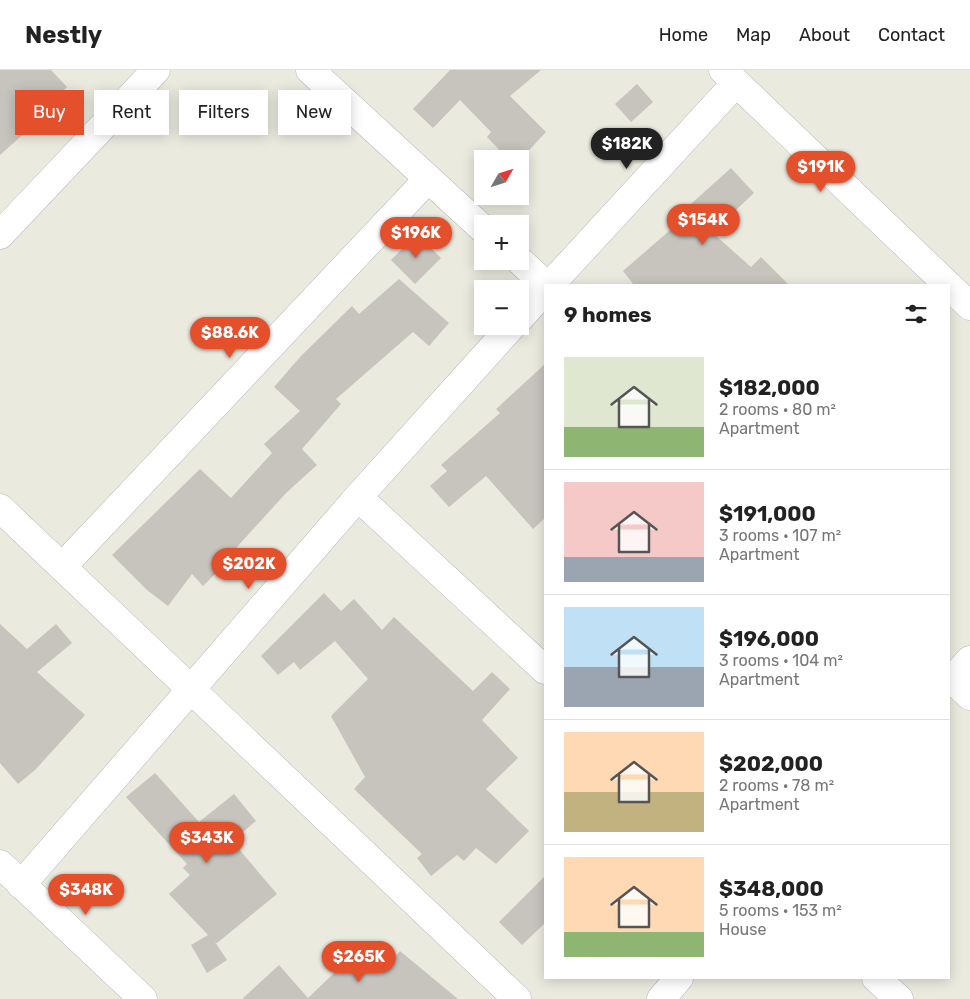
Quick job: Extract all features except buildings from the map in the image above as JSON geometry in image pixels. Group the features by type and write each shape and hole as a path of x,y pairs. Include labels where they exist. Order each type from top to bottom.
{"street":[{"path":"0,235 156,70"},
{"path":"310,70 474,221"},
{"path":"549,284 729,76 947,284"},
{"path":"62,568 428,179"},
{"path":"529,269 547,284"},
{"path":"950,287 970,306"},
{"path":"529,308 544,291"},
{"path":"21,884 358,497 504,335"},
{"path":"358,497 544,669"},
{"path":"0,508 517,999"},
{"path":"0,864 143,999"},
{"path":"661,999 678,979"},
{"path":"877,979 900,999"}]}
